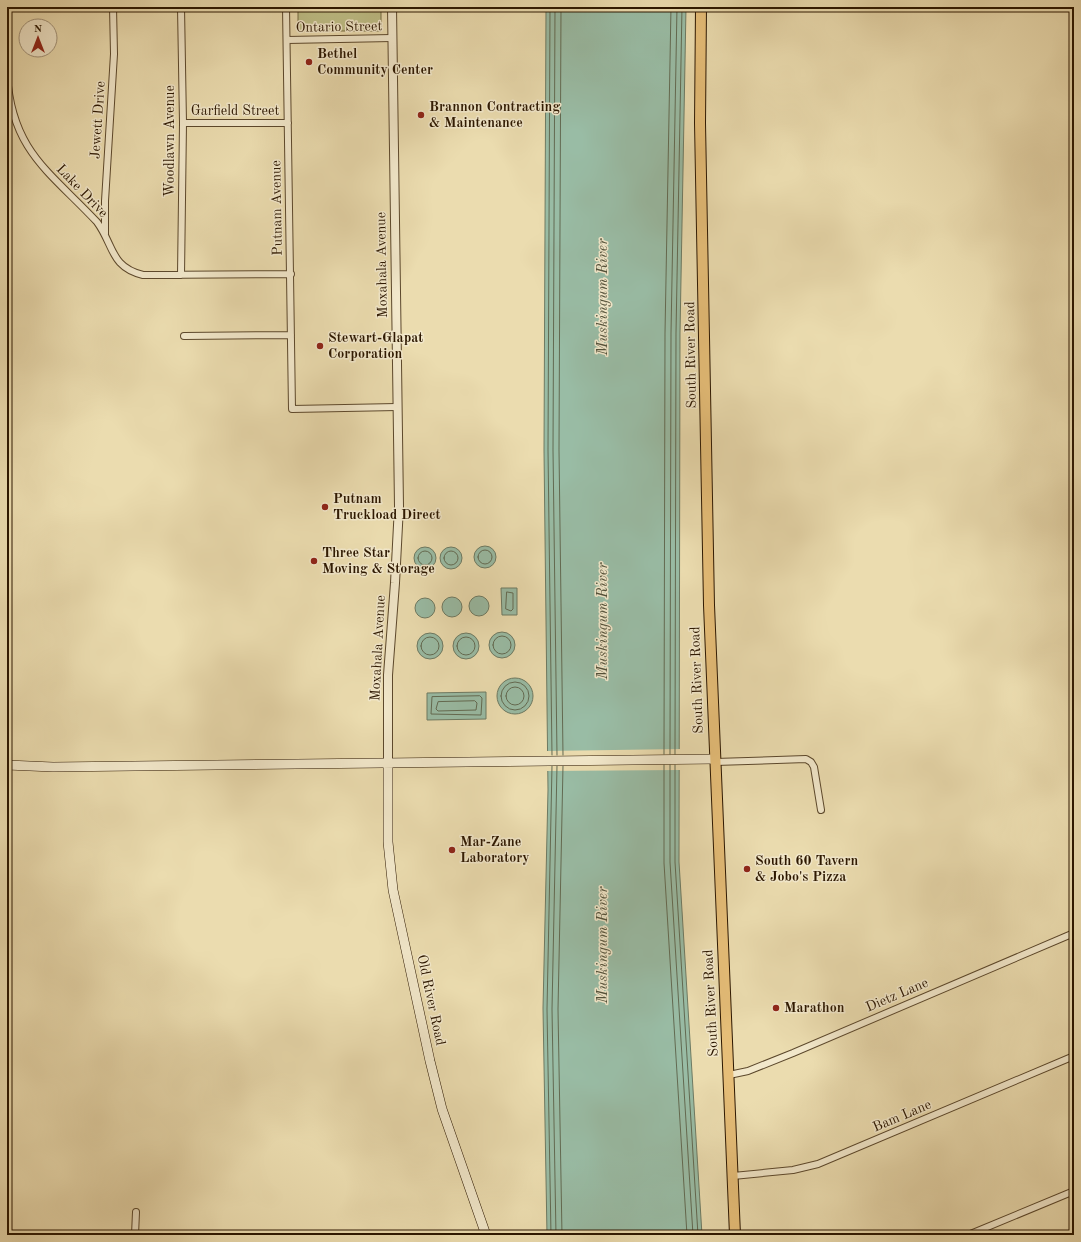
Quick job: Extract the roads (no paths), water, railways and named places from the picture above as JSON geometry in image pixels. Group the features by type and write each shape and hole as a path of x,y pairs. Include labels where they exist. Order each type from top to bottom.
{"main road":[{"name":"South River Road","path":"701,7 700,123 708,605 736,1235"},
{"path":"7,765 53,767 715,760"},
{"name":"Old River Road","path":"388,763 388,842 393,890 440,1102 486,1235"}],"street":[{"name":"Jewett Drive","path":"105,234 105,201 114,54 113,7"},
{"name":"Woodlawn Avenue","path":"181,7 183,123 181,275"},
{"name":"Putnam Avenue","path":"286,7 292,409 397,408"},
{"name":"Moxahala Avenue","path":"388,763 388,675 399,506 392,7"},
{"name":"Ontario Street","path":"287,40 392,38"},
{"name":"Lake Drive","path":"7,75 12,111 20,134 33,156 97,222 105,234 115,259 123,266 134,273 143,275 291,274"},
{"name":"Garfield Street","path":"183,123 288,124"},
{"path":"184,336 291,335"},
{"path":"715,760 806,759 811,762 814,767 821,810"},
{"name":"Dietz Lane","path":"729,1074 748,1071 793,1053 1074,933"},
{"name":"Bam Lane","path":"733,1176 793,1170 824,1162 1074,1056"},
{"path":"968,1235 1074,1191"},
{"path":"135,1235 136,1212"}],"water":[{"name":"Muskingum River","path":"546,7 686,7 680,333 679,862 702,1235 547,1235 543,1008 548,790 544,450"},
{"path":"485,546 493,549 496,557 493,565 485,568 477,565 474,557 477,549"},
{"path":"425,547 433,550 436,558 433,566 425,569 417,566 414,558 417,550"},
{"path":"451,547 459,550 462,558 459,566 451,569 443,566 440,558 443,550"},
{"path":"501,588 517,588 517,615 502,615"},
{"path":"479,596 486,599 489,606 486,613 479,616 472,613 469,606 472,599"},
{"path":"452,597 459,600 462,607 459,614 452,617 445,614 442,607 445,600"},
{"path":"425,598 432,601 435,608 432,615 425,618 418,615 415,608 418,601"},
{"path":"502,632 511,636 515,645 511,654 502,658 493,654 489,645 493,636"},
{"path":"430,633 439,637 443,646 439,655 430,659 421,655 417,646 421,637"},
{"path":"466,633 475,637 479,646 475,655 466,659 457,655 453,646 457,637"},
{"path":"515,678 525,681 530,686 533,696 530,706 525,711 515,714 505,711 500,706 497,696 500,686 505,681"},
{"path":"486,692 486,719 427,720 427,693"}],"place":[{"name":"Bethel Community Center","path":"309,62"},
{"name":"Brannon Contracting & Maintenance","path":"421,115"},
{"name":"Stewart-Glapat Corporation","path":"320,346"},
{"name":"Putnam Truckload Direct","path":"325,507"},
{"name":"Three Star Moving & Storage","path":"314,561"},
{"name":"Mar-Zane Laboratory","path":"452,850"},
{"name":"South 60 Tavern & Jobo's Pizza","path":"747,869"},
{"name":"Marathon","path":"776,1008"}]}
